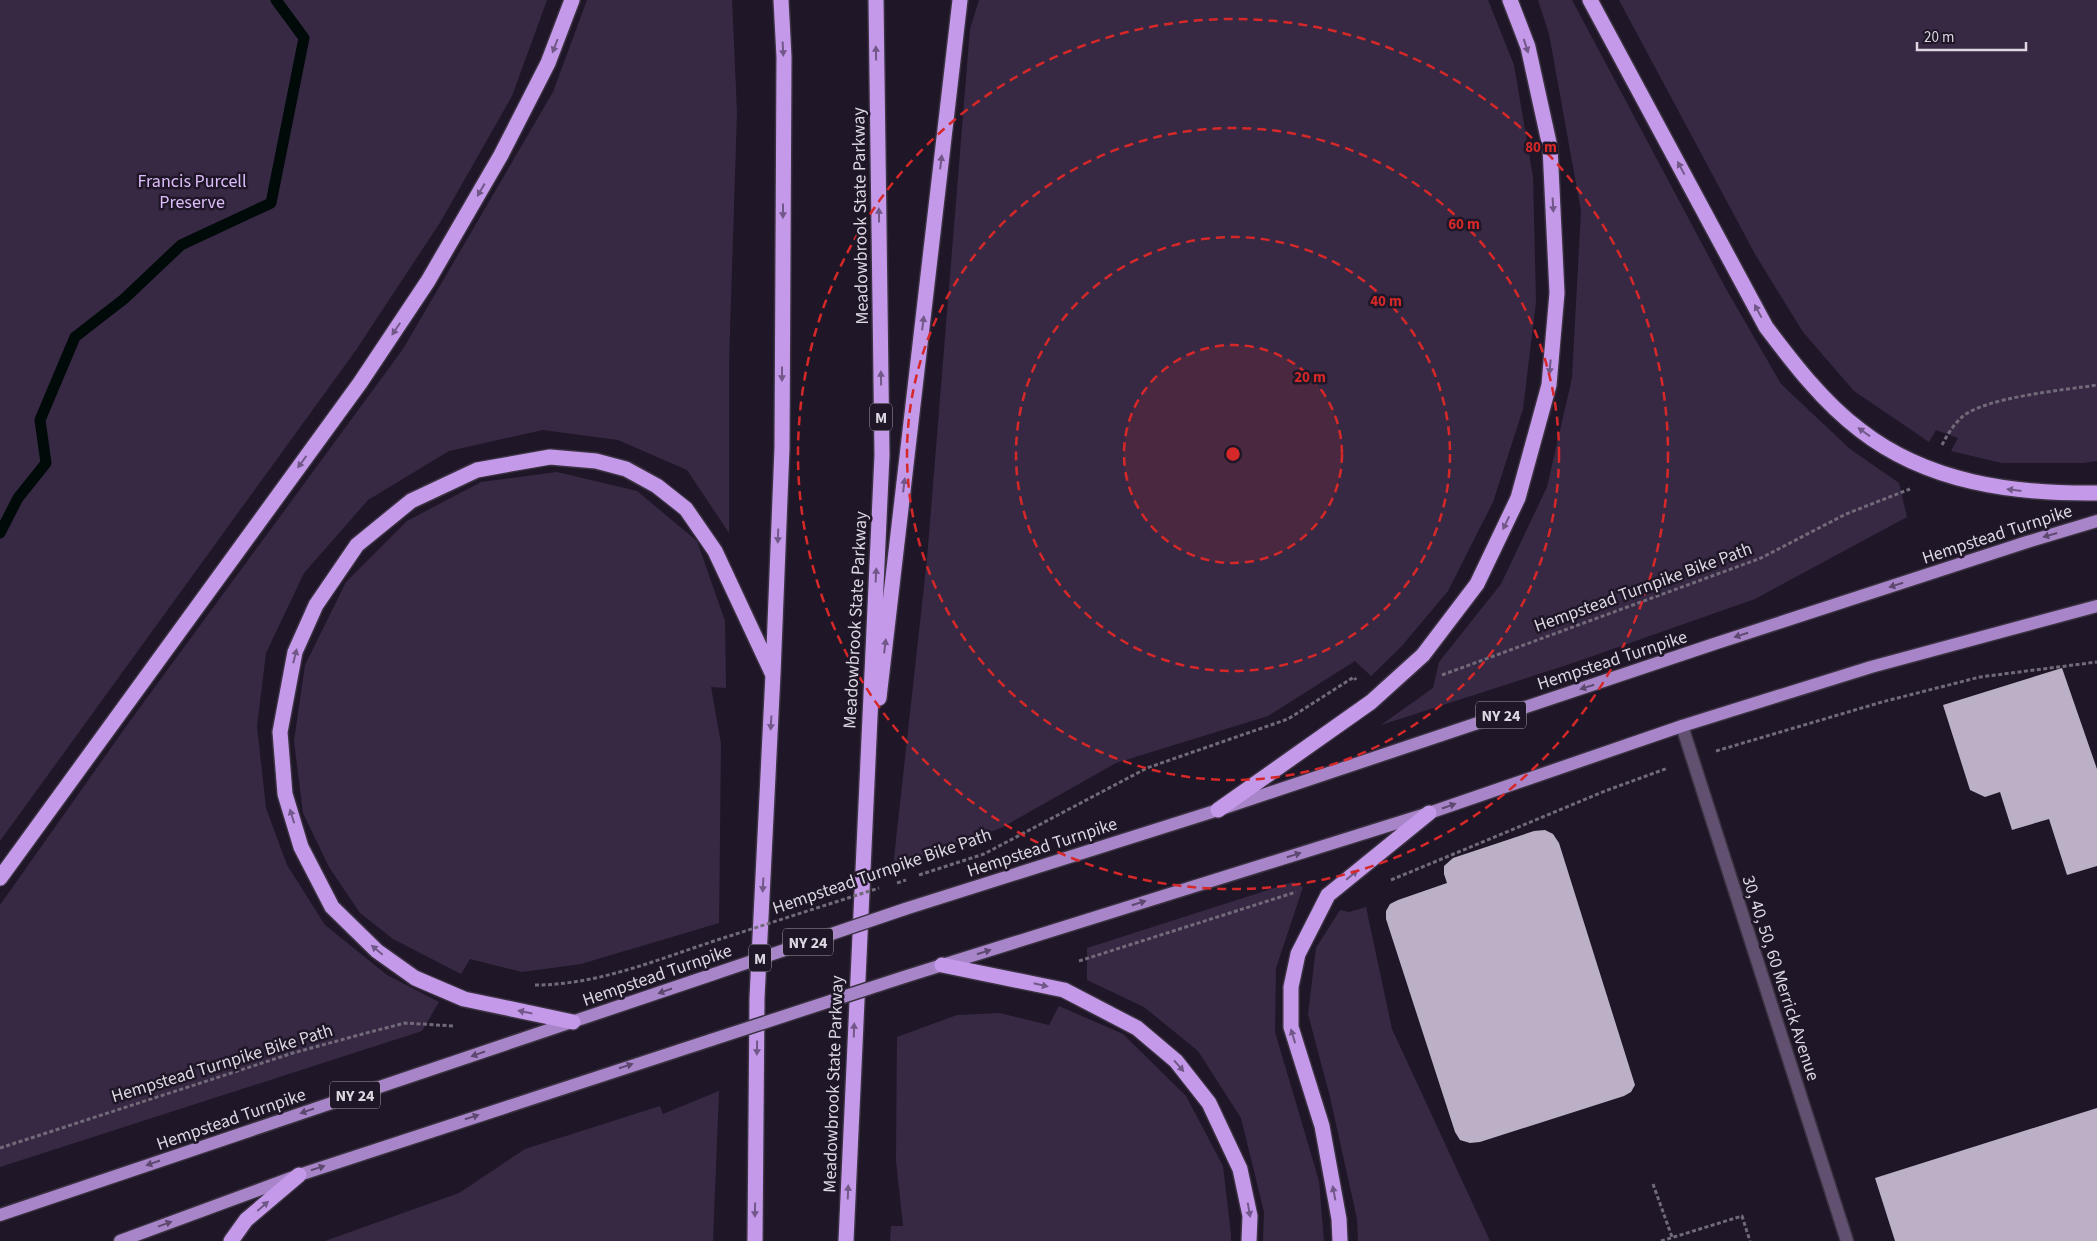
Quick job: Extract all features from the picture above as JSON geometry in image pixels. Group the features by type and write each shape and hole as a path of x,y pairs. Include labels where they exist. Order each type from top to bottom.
{"highway":[{"path":"0,878 360,383 428,281 502,156 548,63 572,0"},
{"name":"M","path":"754,1241 757,998 773,674 782,438 784,57 781,0"},
{"name":"Meadowbrook State Parkway","path":"846,1241 863,834 882,455 876,0"},
{"path":"863,834 960,0"},
{"path":"1218,810 1372,702 1423,655 1477,584 1518,498 1549,385 1557,293 1550,147 1528,48 1510,0"},
{"path":"1590,0 1766,327 1796,367 1839,412 1860,431 1886,448 1928,469 1957,479 2003,489 2050,494 2097,494"},
{"path":"573,1022 464,998 415,978 377,952 332,907 301,847 285,794 280,732 295,652 316,605 357,545 410,501 477,470 550,457 596,461 626,469 657,486 686,509 715,551 773,674"},
{"path":"1340,1241 1339,1219 1322,1126 1291,1027 1291,987 1298,954 1328,895 1429,813"},
{"path":"942,965 1064,990 1137,1028 1176,1061 1209,1103 1240,1169 1250,1216 1249,1241"},
{"path":"231,1241 246,1220 299,1175"}],"main road":[{"name":"Hempstead Turnpike","path":"0,1215 905,909 1218,810 1714,644 2097,521"},
{"path":"120,1241 299,1175 904,977 1429,813 1682,726 1871,667 2097,606"}],"lane":[{"name":"30, 40, 50, 60 Merrick Avenue","path":"1682,726 1847,1241"}],"path":[{"path":"1943,442 1963,416 1983,405 2097,385"},
{"name":"Hempstead Turnpike Bike Path","path":"1441,676 1761,558 1846,514 1915,487"},
{"path":"1390,881 1605,791 1692,758 1882,702 1980,677 2097,662"},
{"name":"Hempstead Turnpike Bike Path","path":"528,985 555,985 603,977 984,854 1147,768 1288,719 1354,678"},
{"path":"1080,960 1296,892"},
{"name":"Hempstead Turnpike Bike Path","path":"0,1148 293,1054 370,1032 405,1023 456,1026"},
{"path":"1653,1184 1672,1238"},
{"path":"1661,1241 1742,1216 1750,1241"}],"green space":[{"name":"Francis Purcell Preserve","path":"0,0 547,0 512,96 441,221 356,350 0,841"},
{"path":"587,0 732,0 737,112 729,362 729,533 687,470 618,440 543,430 449,451 368,500 304,573 266,653 257,726 266,808 287,865 325,925 387,975 439,1002 422,1031 0,1167 0,905 130,721 403,349 553,92"},
{"path":"979,0 1488,0 1514,65 1533,177 1536,302 1523,409 1493,502 1448,591 1401,647 1371,676 1355,661 1268,716 1116,763 1001,828 893,867 927,559 970,29"},
{"path":"1538,0 1572,0 1725,287 1781,384 1850,449 1899,483 1907,517 1755,599 1570,664 1381,725 1433,688 1439,662 1501,584 1547,487 1572,378 1581,211 1549,34"},
{"path":"1619,0 2097,0 2097,461 2082,463 2002,463 1951,451 1958,438 1936,430 1929,442 1854,391 1803,332 1755,254"},
{"path":"557,472 637,491 697,541 725,621 726,688 711,687 721,744 719,923 581,964 522,972 470,959 461,974 393,939 360,913 329,867 303,813 294,741 305,665 346,582 407,521 481,482"},
{"path":"1293,882 1303,887 1276,968 1275,1032 1319,1181 1324,1241 1263,1241 1264,1212 1241,1118 1198,1051 1144,1007 1087,980 1087,948"},
{"path":"1366,907 1392,1029 1490,1241 1358,1241 1357,1219 1330,1097 1308,1014 1316,948 1340,910 1349,912"},
{"path":"1059,1006 1123,1034 1186,1096 1223,1166 1231,1241 890,1241 891,1226 903,1226 896,1161 897,1037 957,1015 999,1013 1049,1025"},
{"path":"719,1091 713,1241 325,1241 459,1193 525,1149 660,1106 663,1114"}],"building":[{"path":"2062,668 2097,769 2097,866 2067,875 2049,819 2012,830 2000,792 1985,797 1970,790 1943,705"},
{"path":"1545,830 1553,834 1559,843 1635,1085 1631,1092 1624,1096 1480,1142 1470,1143 1460,1140 1455,1132 1386,919 1386,911 1390,904 1398,900 1447,883 1444,866 1453,858 1534,831"},
{"path":"2097,1108 2097,1241 1895,1241 1875,1178"}],"waterway":[{"path":"0,533 18,498 46,463 40,420 75,337 124,299 181,245 271,203 304,38 276,0"}]}
